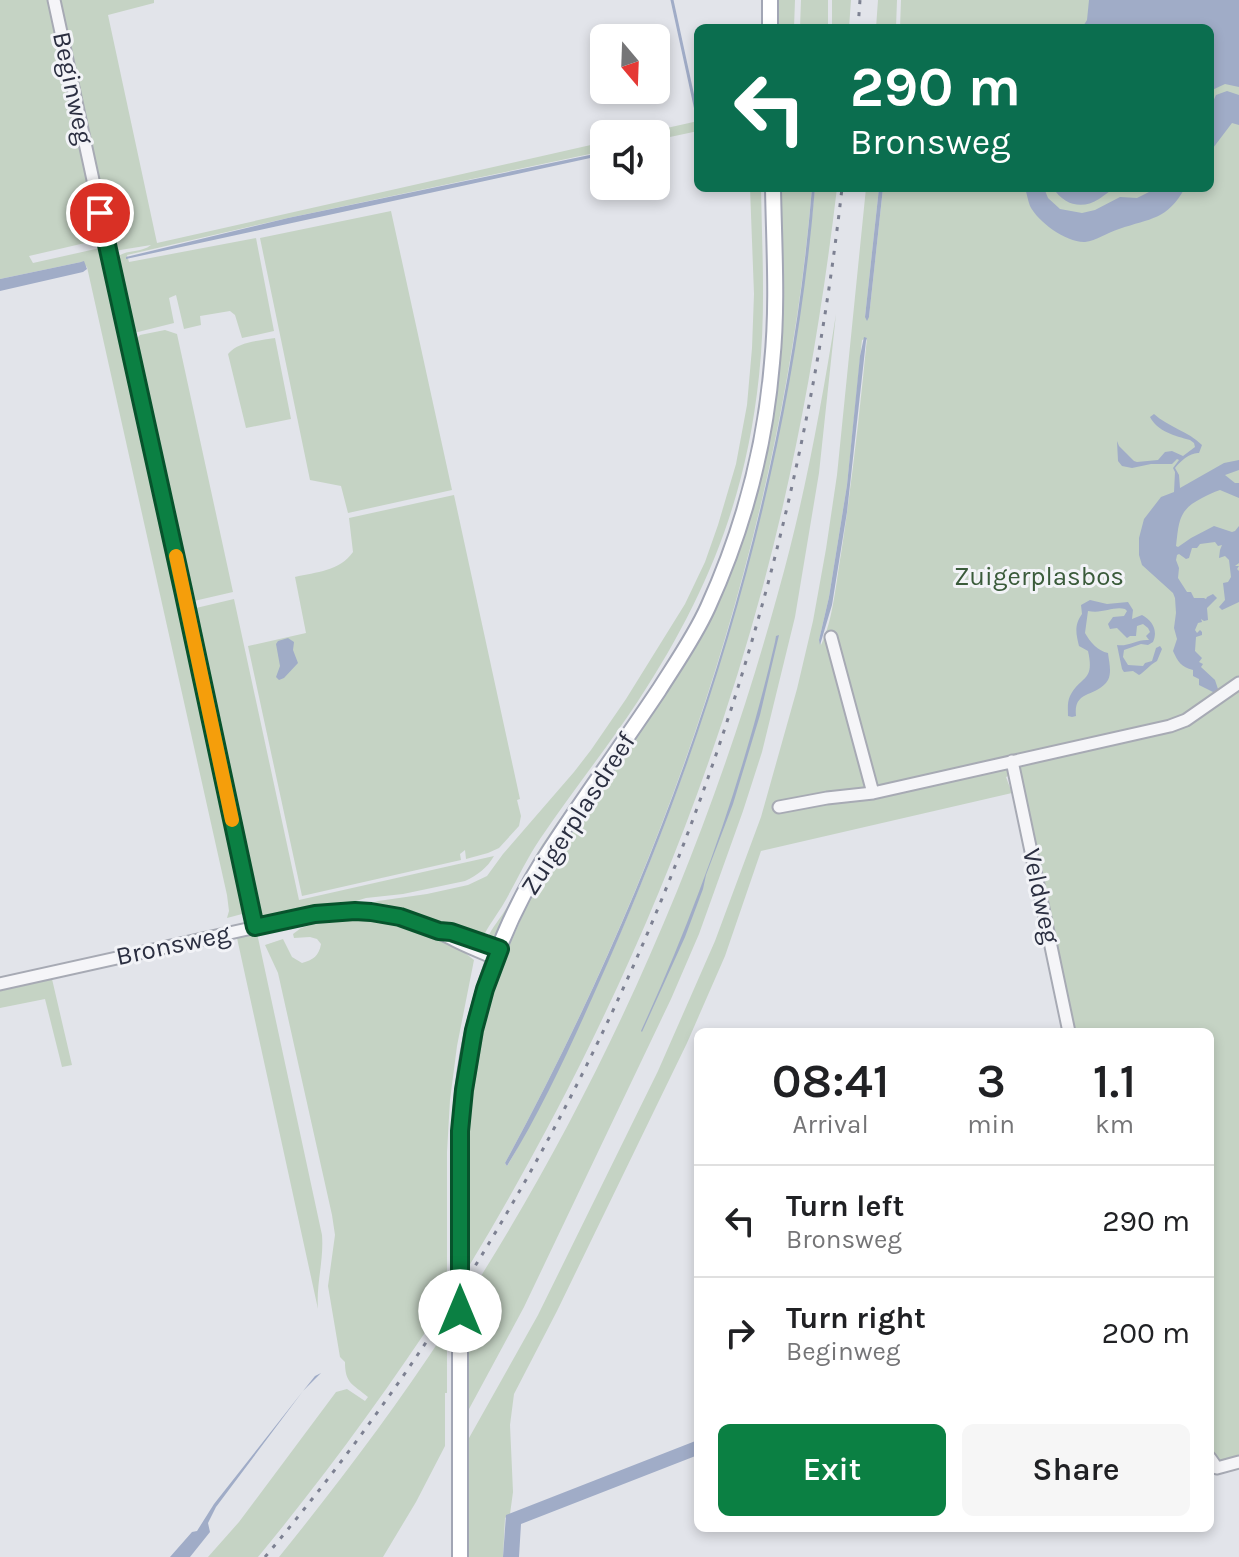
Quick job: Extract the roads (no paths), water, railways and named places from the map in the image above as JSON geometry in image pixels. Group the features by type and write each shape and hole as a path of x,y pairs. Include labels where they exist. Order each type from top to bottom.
{"main road":[{"path":"770,0 770,24"},
{"name":"Zuigerplasdreef","path":"460,1557 460,1131 474,1030 485,989 509,926 548,852 677,661 707,610 740,526 755,476 773,361 773,192"}],"street":[{"name":"Beginweg","path":"54,0 255,927"},
{"path":"831,637 873,793"},
{"path":"779,807 873,793 1170,726 1186,720 1239,683"},
{"name":"Veldweg","path":"1012,761 1068,1028"},
{"name":"Bronsweg","path":"0,984 315,914 355,911 388,914 451,932 498,954"},
{"path":"1214,1464 1217,1468 1239,1462"}],"water":[{"path":"1089,0 1239,0 1239,87 1225,84 1214,89 1214,24 1084,24"},
{"path":"1227,91 1239,95 1239,125 1232,123 1214,147 1214,99 1216,95"},
{"path":"590,155 590,158 126,259 288,218"},
{"path":"812,192 815,192 789,387 744,582 715,679 648,868 609,960 549,1091 507,1166 505,1163 564,1049 618,932 666,813 709,691 746,568 775,442 797,316"},
{"path":"879,192 883,192 867,321"},
{"path":"1026,192 1046,192 1060,209 1082,213 1120,197 1137,198 1149,192 1182,192 1165,212 1085,242 1070,239 1046,225 1030,206"},
{"path":"1056,192 1109,192 1093,202 1080,205 1068,202"},
{"path":"84,261 87,269 83,272 0,291 0,279"},
{"path":"864,337 867,338 847,512 832,605 820,645 847,485"},
{"path":"1154,414 1202,445 1199,453 1186,458 1175,468 1180,488 1224,463 1239,460 1239,470 1225,475 1239,483 1239,498 1220,490 1188,507 1181,518 1176,546 1214,526 1232,532 1239,526 1239,563 1235,566 1239,566 1239,602 1222,610 1219,607 1225,600 1223,583 1231,577 1229,560 1225,556 1219,558 1222,545 1218,546 1215,542 1200,544 1192,548 1189,558 1179,554 1176,560 1178,578 1187,592 1191,592 1194,598 1206,599 1213,594 1217,598 1207,608 1208,620 1201,619 1195,630 1197,633 1200,630 1202,635 1196,637 1195,651 1202,658 1199,662 1203,664 1201,667 1215,680 1218,689 1215,693 1199,685 1193,670 1183,666 1173,651 1177,639 1174,628 1175,598 1142,565 1139,555 1144,519 1161,497 1174,492 1173,468 1179,460 1172,464 1132,468 1122,466 1118,461 1117,441 1137,462 1158,460 1165,452 1172,451 1183,456 1195,447 1190,440 1157,426 1150,417"},
{"path":"1090,600 1107,604 1128,602 1133,610 1132,619 1142,615 1152,623 1155,630 1153,642 1124,650 1123,657 1128,665 1143,666 1152,661 1156,648 1160,646 1162,649 1157,661 1141,674 1124,672 1117,645 1149,640 1146,636 1150,632 1148,628 1143,624 1137,626 1136,636 1127,638 1117,628 1110,629 1108,624 1113,617 1124,616 1125,609 1088,611 1085,633 1095,646 1108,653 1110,674 1103,686 1082,697 1076,707 1076,716 1072,717 1068,716 1069,699 1090,668 1088,651 1079,646 1076,630 1082,614 1081,605"},
{"path":"779,635 760,715 733,804 685,937 642,1032 718,840 749,742 776,636"},
{"path":"288,638 294,642 293,650 298,663 279,680 276,677 280,666 276,644"},
{"path":"303,1391 216,1507 208,1523 210,1532 190,1557 170,1557 192,1532 197,1531 214,1504"},
{"path":"694,1442 694,1457 521,1524 519,1557 503,1557 506,1515"}],"waterway":[{"path":"672,0 694,101"}],"railway":[{"path":"858,24 860,0"},
{"path":"265,1557 381,1407 485,1249 577,1085 655,915 721,740 774,560 815,376 841,192"}],"park label":[{"name":"Zuigerplasbos","path":"1039,576"}]}
